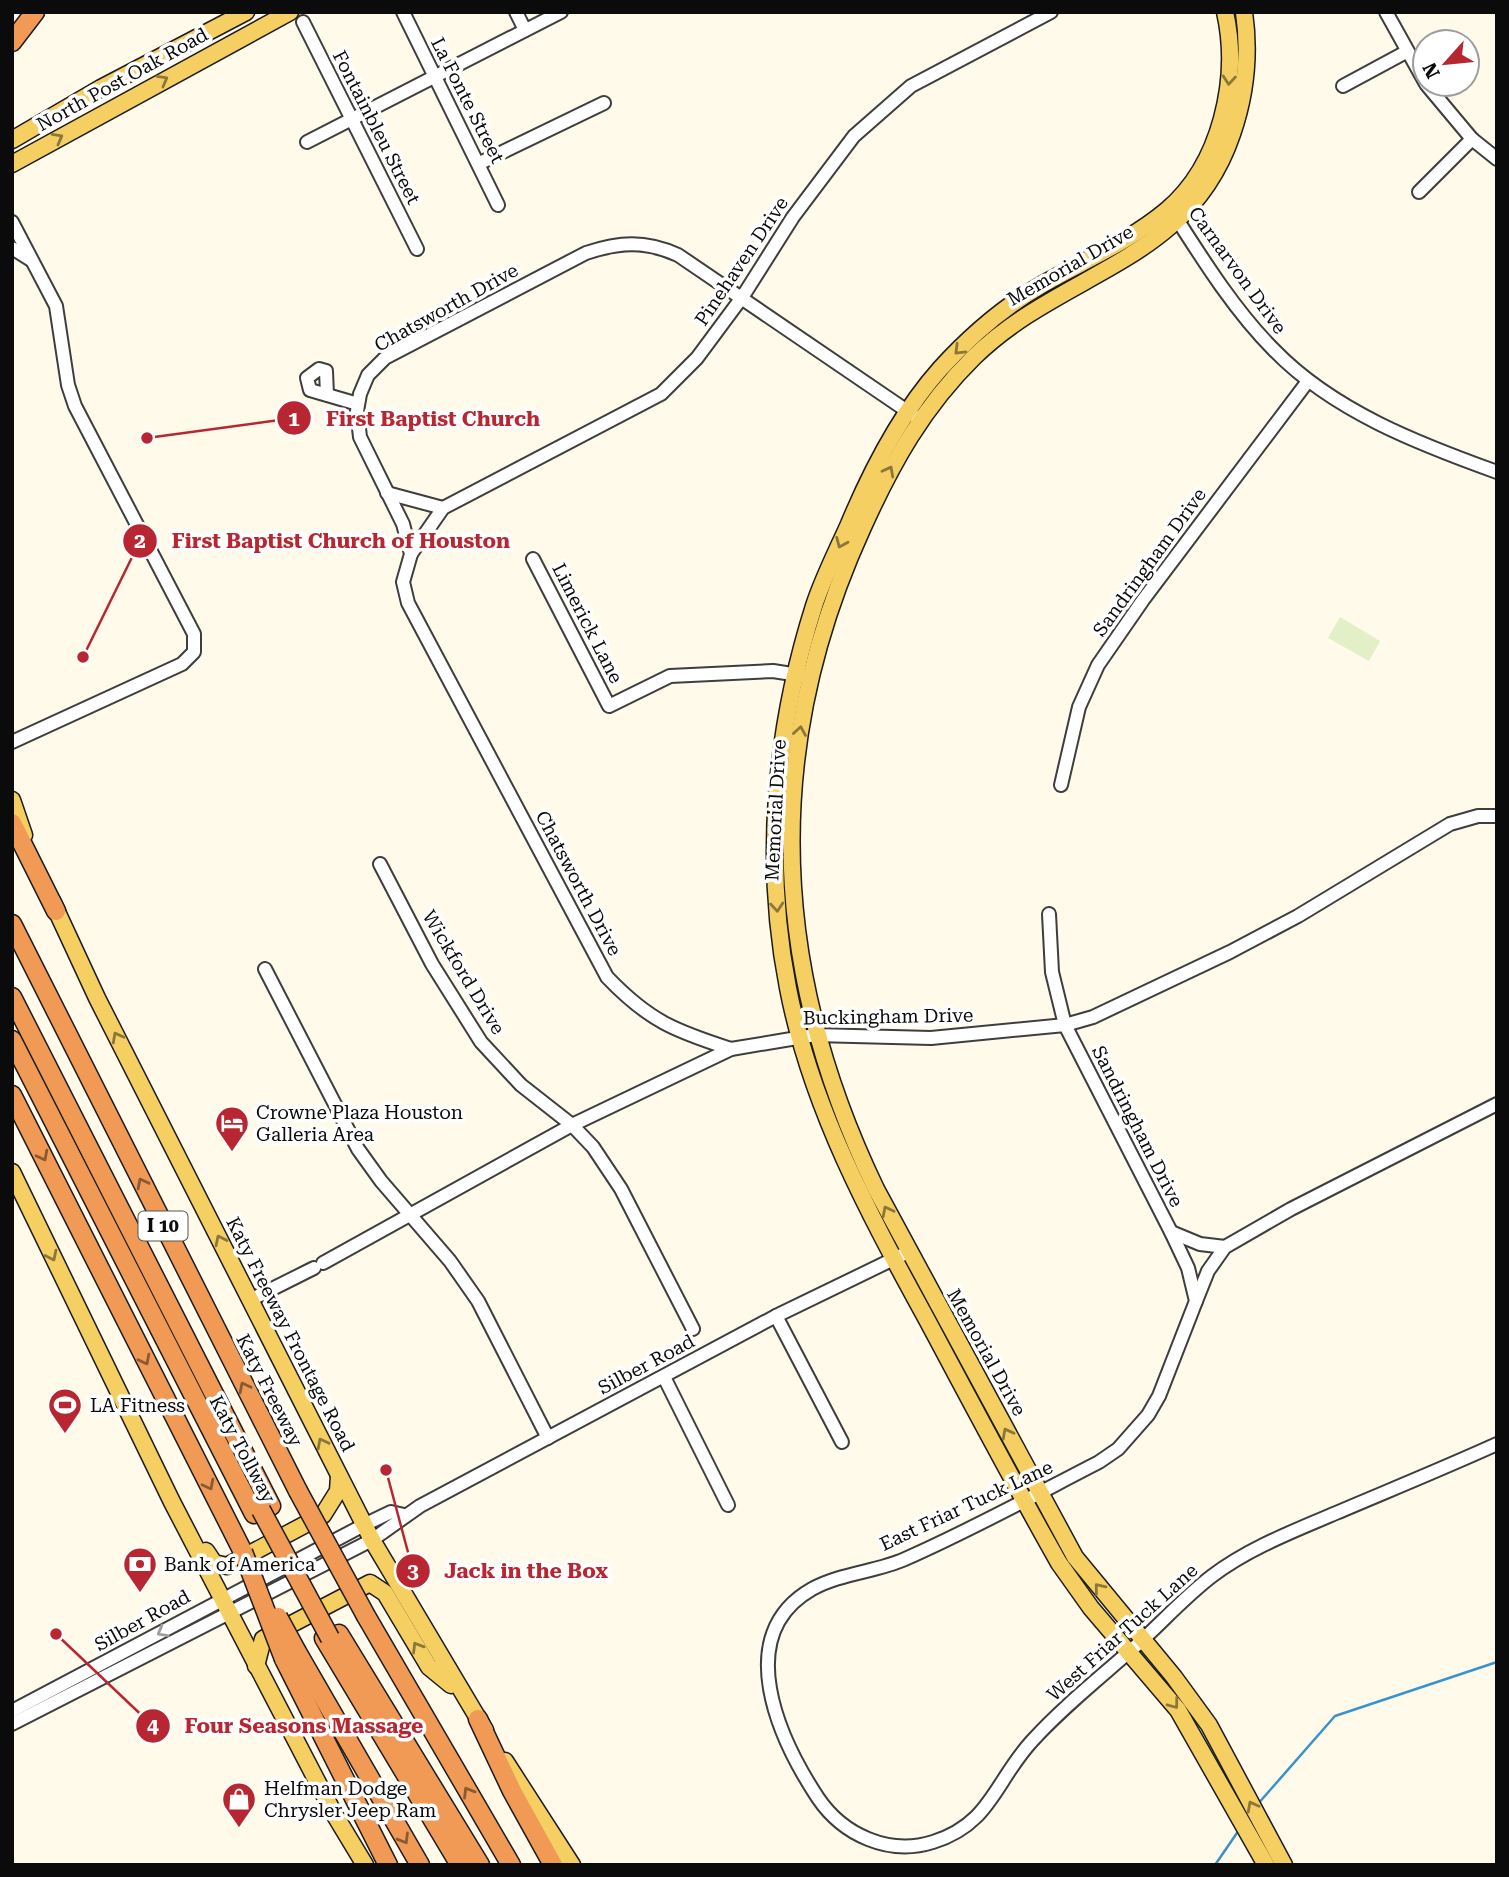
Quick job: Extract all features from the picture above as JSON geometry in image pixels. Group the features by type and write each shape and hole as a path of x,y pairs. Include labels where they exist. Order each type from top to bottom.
{"highway":[{"path":"12,42 35,12"},
{"path":"12,823 56,911"},
{"name":"Katy Freeway","path":"12,924 298,1491 366,1616 512,1865"},
{"path":"12,997 262,1510"},
{"path":"12,1016 262,1510 406,1775 460,1865"},
{"name":"Katy Tollway","path":"12,1040 201,1415 262,1510"},
{"path":"12,1095 243,1552 388,1865"},
{"path":"331,1637 480,1865"},
{"path":"290,1655 420,1865"},
{"path":"478,1719 512,1791 554,1865"}],"main road":[{"name":"North Post Oak Road","path":"12,140 101,88 246,12"},
{"name":"North Post Oak Road","path":"12,164 290,12"},
{"name":"Memorial Drive","path":"1174,214 1220,124 1230,73 1230,43 1225,12"},
{"name":"Memorial Drive","path":"1136,1646 1076,1589 1024,1501 973,1405 901,1255 807,1036 782,852 799,740 803,676 844,568 913,416 939,370 1000,324 1040,286 1174,214 1207,188 1226,151 1238,116 1247,59 1244,12"},
{"name":"Katy Freeway Frontage Road","path":"12,800 56,911 368,1533 478,1719 572,1865"},
{"path":"12,1172 225,1606 333,1812 365,1865"},
{"name":"Memorial Drive","path":"901,1255 988,1398 1075,1557 1178,1710 1224,1769 1267,1855 1284,1865"},
{"path":"973,1405 988,1398"},
{"path":"135,1427 178,1496 210,1559 223,1567 323,1515 338,1491 339,1476"},
{"path":"256,1666 263,1639 370,1583 385,1593 429,1667 464,1696"}],"street":[{"name":"La Fonte Street","path":"403,12 480,163 498,205"},
{"path":"516,12 525,30"},
{"path":"307,142 561,12"},
{"name":"Pinehaven Drive","path":"411,554 443,508 661,394 697,358 743,296 793,217 854,136 881,110 921,81 1051,12"},
{"path":"1385,12 1411,60"},
{"name":"Fontainbleu Street","path":"303,22 417,248"},
{"path":"1343,86 1406,52"},
{"path":"1438,98 1472,139 1497,159"},
{"path":"480,163 604,103"},
{"path":"1419,192 1472,139"},
{"name":"Carnarvon Drive","path":"1174,214 1233,301 1273,350 1308,381 1396,431 1497,472"},
{"path":"12,222 56,306 68,385 75,406 194,634 194,652 182,664 12,743"},
{"name":"Chatsworth Drive","path":"731,1049 681,1033 636,1008 607,977 408,603 403,582 411,554 403,524 360,437 358,404 368,375 385,358 586,253 615,243 658,245 678,254 743,296 913,416"},
{"path":"12,248 36,265"},
{"name":"Sandringham Drive","path":"1061,785 1079,707 1098,665 1143,600 1308,381"},
{"path":"327,395 358,404"},
{"path":"387,493 443,508"},
{"name":"Limerick Lane","path":"533,559 609,706 670,676 773,671 803,676"},
{"name":"Buckingham Drive","path":"250,1300 413,1214 572,1125 731,1049 807,1036 931,1038 1065,1024 1093,1017 1230,953 1298,916 1450,824 1478,816 1497,816"},
{"name":"Wickford Drive","path":"380,864 432,964 481,1042 521,1085 572,1125 593,1147 621,1189 693,1329"},
{"name":"Sandringham Drive","path":"1049,914 1052,972 1065,1024 1171,1232 1188,1268 1196,1301"},
{"path":"265,969 358,1149 381,1181 413,1214 478,1301 548,1438"},
{"name":"East Friar Tuck Lane","path":"848,1828 833,1817 817,1798 793,1754 770,1697 766,1675 774,1631 800,1597 814,1588 902,1560 1024,1501 1118,1449 1148,1415 1168,1379 1208,1271 1225,1247 1291,1209 1497,1104"},
{"name":"Sandringham Drive","path":"1171,1232 1200,1244 1225,1247"},
{"name":"Silber Road","path":"12,1724 35,1706 368,1533 391,1512 404,1515 776,1316 901,1255"},
{"path":"776,1316 842,1442"},
{"path":"664,1377 728,1505"},
{"name":"West Friar Tuck Lane","path":"848,1828 859,1836 884,1845 913,1847 946,1838 968,1825 982,1814 1031,1742 1183,1599 1238,1558 1300,1528 1497,1444"},
{"name":"Silber Road","path":"12,1711 35,1706"}],"green space":[{"path":"1340,617 1380,641 1369,661 1328,638"}],"waterway":[{"path":"1257,1805 1335,1716 1497,1662"},
{"path":"1215,1865 1239,1830"}],"place":[{"name":"First Baptist Church","path":"147,438"},
{"name":"First Baptist Church of Houston","path":"83,657"},
{"name":"Crowne Plaza Houston Galleria Area","path":"232,1153"},
{"name":"LA Fitness","path":"65,1435"},
{"name":"Jack in the Box","path":"386,1470"},
{"name":"Bank of America","path":"140,1594"},
{"name":"Four Seasons Massage","path":"56,1634"},
{"name":"Helfman Dodge Chrysler Jeep Ram","path":"239,1829"}]}
